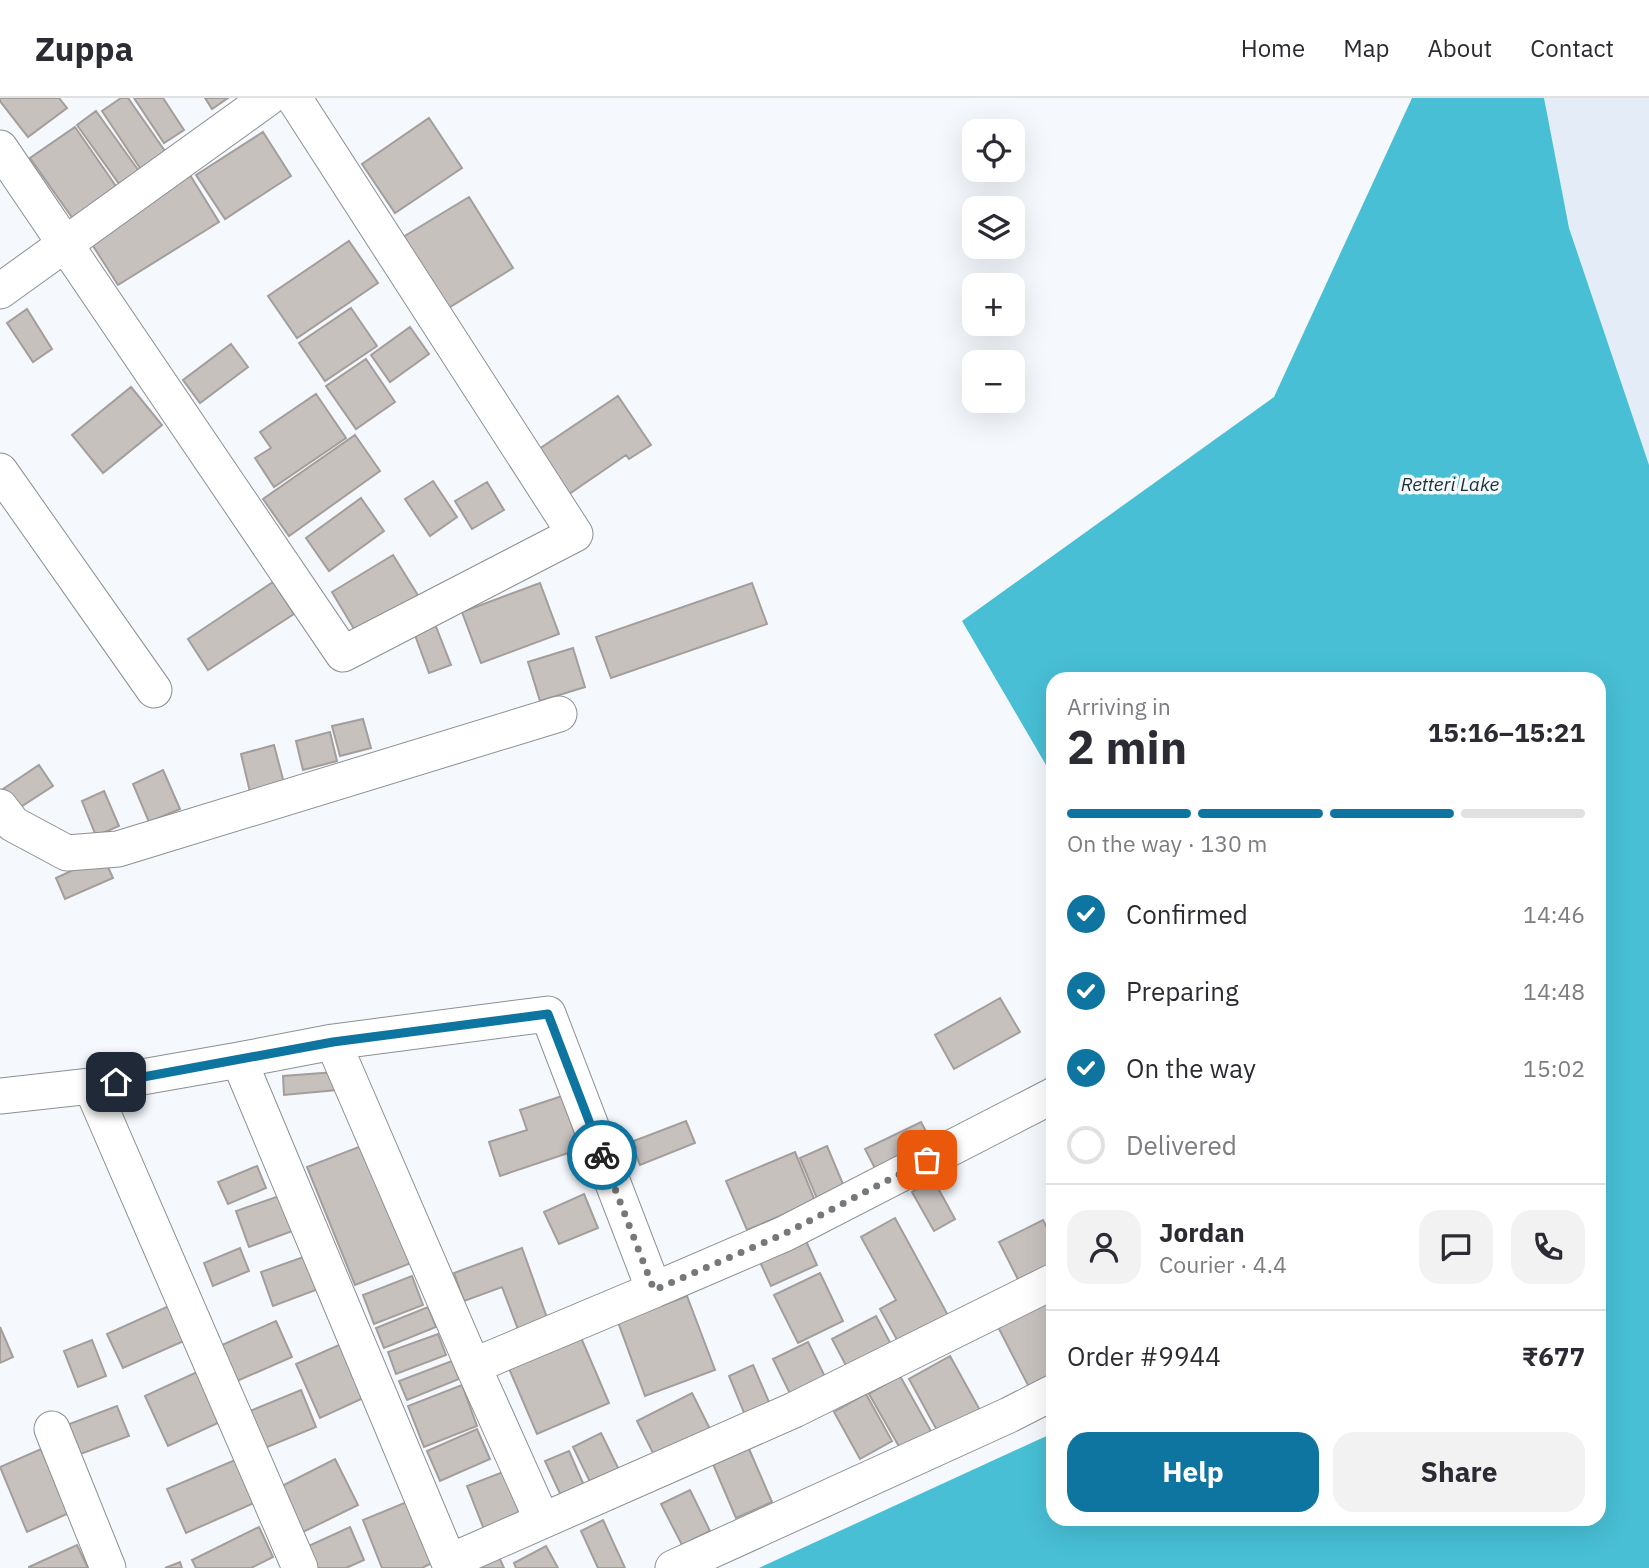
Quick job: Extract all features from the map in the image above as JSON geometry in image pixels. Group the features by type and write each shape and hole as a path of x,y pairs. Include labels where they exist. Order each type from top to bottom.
{"street":[{"path":"0,291 268,98"},
{"path":"0,148 343,654 575,534 294,98"},
{"path":"0,471 154,690"},
{"path":"0,807 13,824 67,853 118,849 559,714"},
{"path":"0,1096 91,1086 333,1042 548,1014 654,1290"},
{"path":"333,1042 472,1366 542,1520"},
{"path":"239,1060 443,1565 794,1410 1046,1285"},
{"path":"91,1086 300,1568"},
{"path":"472,1366 784,1234 1046,1099"},
{"path":"673,1568 1046,1396"},
{"path":"52,1429 108,1568"}],"shaded area":[{"path":"1505,98 1649,98 1649,691"}],"water":[{"name":"Retteri Lake","path":"1412,98 1544,98 1569,228 1649,465 1649,1568 759,1568 1046,1436 1046,1526 1606,1526 1606,672 1046,672 1046,765 962,621 1274,397"}],"building":[{"path":"0,98 59,98 67,108 28,137"},
{"path":"121,98 128,98 167,154 142,171 102,111"},
{"path":"134,98 163,98 184,130 164,143"},
{"path":"205,98 228,98 212,109"},
{"path":"96,111 141,174 122,188 77,125"},
{"path":"429,118 462,168 395,213 362,164"},
{"path":"75,127 120,192 76,223 30,158"},
{"path":"263,132 291,176 225,219 196,175"},
{"path":"190,175 219,222 118,285 88,238"},
{"path":"469,197 513,268 442,312 398,240"},
{"path":"349,241 378,283 297,338 268,296"},
{"path":"351,308 377,346 325,381 299,343"},
{"path":"27,309 52,349 33,362 7,323"},
{"path":"410,327 429,354 390,382 371,355"},
{"path":"231,344 248,367 200,403 183,380"},
{"path":"366,359 395,402 356,429 326,386"},
{"path":"131,387 162,425 103,473 72,435"},
{"path":"316,394 346,438 274,487 255,458 271,448 260,432"},
{"path":"618,396 651,445 629,459 626,455 569,494 539,449"},
{"path":"355,435 380,471 289,536 263,499"},
{"path":"433,481 457,517 430,536 405,499"},
{"path":"487,482 504,510 472,529 455,501"},
{"path":"361,498 384,531 329,571 306,538"},
{"path":"393,555 419,597 357,634 332,592"},
{"path":"273,582 294,614 208,670 188,639"},
{"path":"540,583 559,634 481,663 462,612"},
{"path":"752,583 767,624 611,678 596,637"},
{"path":"433,619 451,665 429,673 412,627"},
{"path":"573,648 585,687 540,701 528,662"},
{"path":"363,719 371,748 340,756 332,726"},
{"path":"330,732 337,761 303,770 296,741"},
{"path":"274,745 284,783 250,792 241,754"},
{"path":"39,765 53,786 16,810 3,789"},
{"path":"163,770 180,809 149,822 133,784"},
{"path":"104,791 119,826 96,836 82,801"},
{"path":"103,856 113,878 65,899 56,878"},
{"path":"1000,998 1020,1032 954,1069 935,1035"},
{"path":"335,1072 337,1090 284,1095 283,1076"},
{"path":"562,1096 580,1149 500,1176 489,1142 527,1130 520,1110"},
{"path":"686,1121 695,1143 640,1165 631,1142"},
{"path":"921,1122 937,1152 881,1180 865,1149"},
{"path":"364,1145 411,1263 355,1285 307,1167"},
{"path":"827,1146 845,1189 818,1201 800,1158"},
{"path":"795,1152 815,1201 747,1230 726,1181"},
{"path":"257,1166 266,1188 228,1204 218,1182"},
{"path":"933,1179 955,1219 934,1231 912,1192"},
{"path":"285,1194 298,1229 249,1247 236,1211"},
{"path":"584,1194 598,1228 559,1244 544,1212"},
{"path":"895,1218 950,1319 901,1347 880,1309 896,1300 861,1237"},
{"path":"1043,1220 1046,1226 1046,1280 1024,1291 999,1242"},
{"path":"806,1241 817,1265 771,1286 760,1262"},
{"path":"240,1248 249,1271 213,1286 204,1263"},
{"path":"522,1248 551,1329 522,1340 502,1287 464,1301 454,1273"},
{"path":"312,1254 324,1287 273,1306 261,1272"},
{"path":"820,1273 843,1321 798,1343 774,1295"},
{"path":"412,1276 423,1305 374,1324 363,1295"},
{"path":"687,1296 715,1370 645,1396 618,1322"},
{"path":"1046,1300 1046,1381 1030,1389 997,1325"},
{"path":"171,1305 186,1340 123,1368 107,1334"},
{"path":"428,1307 436,1327 384,1348 376,1328"},
{"path":"876,1316 895,1352 851,1375 832,1339"},
{"path":"276,1321 292,1357 237,1381 222,1345"},
{"path":"0,1327 13,1357 0,1363"},
{"path":"579,1333 609,1403 537,1434 507,1364"},
{"path":"438,1334 446,1355 396,1374 388,1352"},
{"path":"92,1340 106,1376 78,1387 64,1351"},
{"path":"348,1341 372,1394 320,1418 296,1364"},
{"path":"808,1342 829,1385 794,1402 773,1359"},
{"path":"950,1356 981,1412 939,1434 909,1379"},
{"path":"452,1361 459,1379 407,1400 399,1381"},
{"path":"753,1365 772,1409 747,1420 729,1376"},
{"path":"197,1372 220,1422 168,1446 145,1396"},
{"path":"900,1376 932,1433 901,1450 869,1394"},
{"path":"462,1385 477,1426 424,1447 408,1406"},
{"path":"301,1390 316,1427 260,1450 245,1413"},
{"path":"692,1393 713,1435 658,1463 637,1421"},
{"path":"866,1394 892,1441 860,1459 834,1412"},
{"path":"117,1406 129,1436 75,1456 64,1426"},
{"path":"477,1429 490,1459 440,1481 427,1451"},
{"path":"601,1433 621,1474 593,1488 573,1447"},
{"path":"746,1442 772,1502 736,1518 710,1457"},
{"path":"41,1449 69,1513 27,1532 0,1467"},
{"path":"569,1451 586,1490 563,1500 545,1461"},
{"path":"335,1459 358,1505 299,1534 276,1489"},
{"path":"235,1460 254,1503 186,1533 167,1489"},
{"path":"503,1472 524,1523 487,1537 467,1486"},
{"path":"690,1490 710,1531 682,1545 661,1504"},
{"path":"414,1499 438,1560 422,1568 382,1568 363,1520"},
{"path":"603,1520 625,1568 598,1568 581,1531"},
{"path":"259,1527 273,1557 251,1568 196,1568 192,1560"},
{"path":"350,1527 364,1560 346,1568 310,1568 302,1549"},
{"path":"77,1545 88,1568 29,1568 29,1567"},
{"path":"546,1546 558,1568 516,1568 514,1563"},
{"path":"498,1555 504,1568 468,1568"},
{"path":"180,1562 182,1568 165,1568"}],"way so far":[{"path":"602,1155 654,1290 784,1234 927,1160"}],"route":[{"path":"116,1082 333,1042 548,1014 602,1155"}]}
